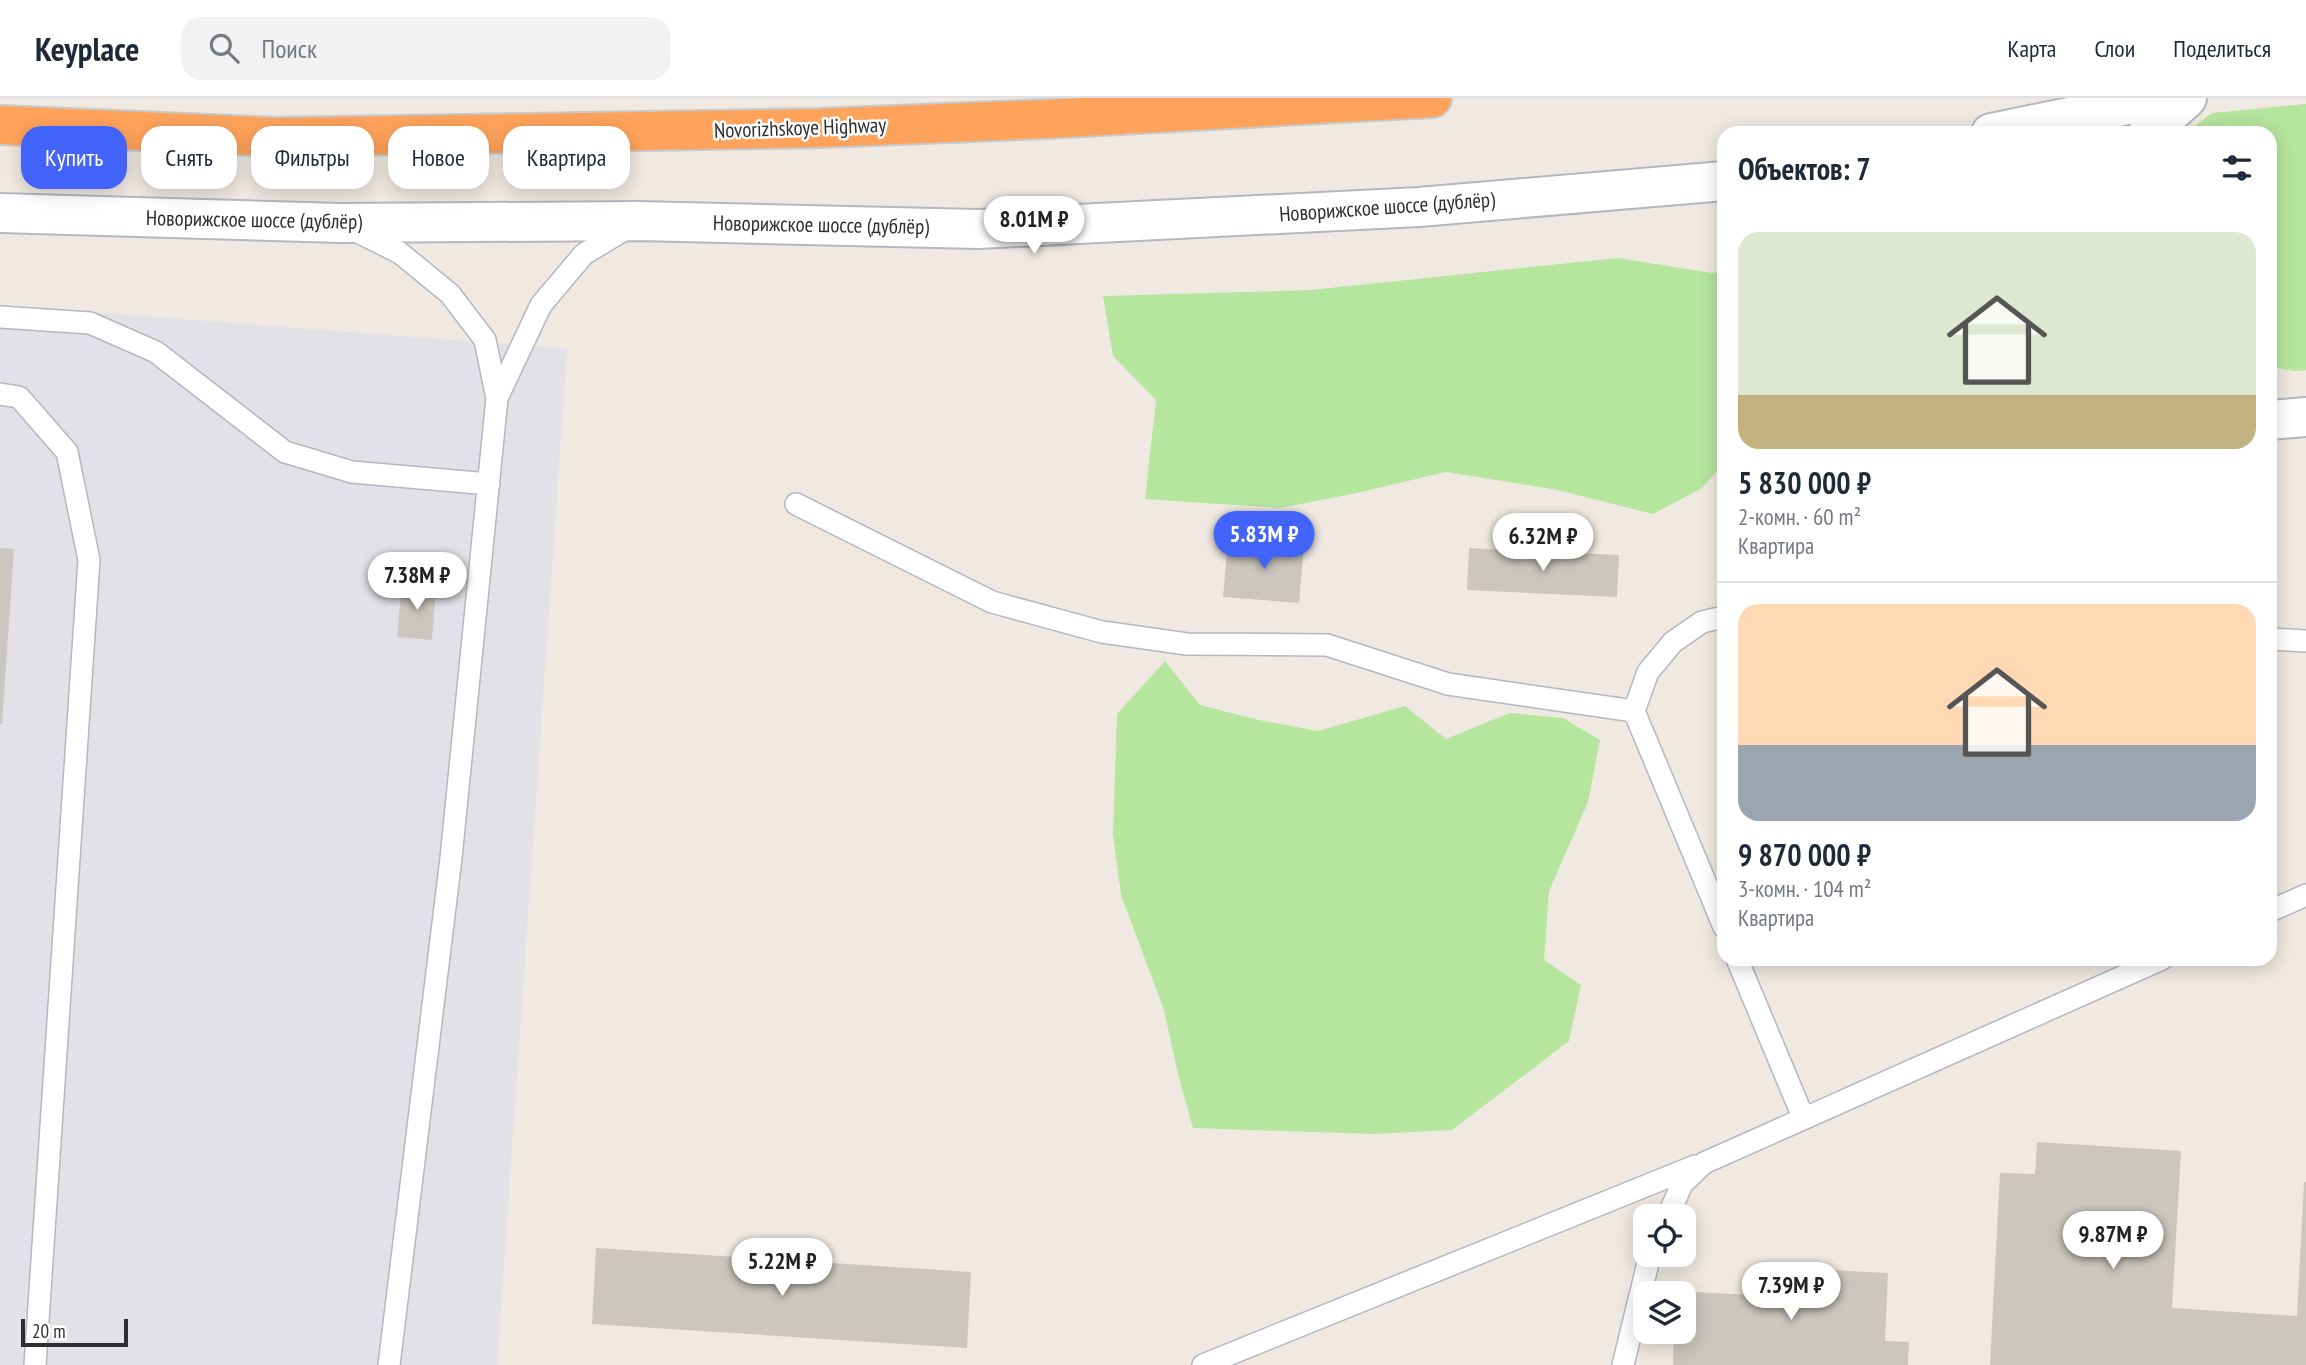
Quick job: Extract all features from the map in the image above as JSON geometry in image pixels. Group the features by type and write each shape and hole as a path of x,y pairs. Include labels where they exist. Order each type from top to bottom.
{"highway":[{"name":"Novorizhskoye Highway","path":"0,125 277,137 821,128 1432,98"}],"street":[{"path":"2025,126 2163,98"},
{"path":"2156,126 2187,98"},
{"name":"Новорижское шоссе (дублёр)","path":"0,213 341,223 639,221 978,229 1419,207 1717,182"},
{"path":"2277,419 2306,417"}],"lane":[{"path":"497,398 541,305 584,254 639,221"},
{"path":"341,223 400,254 450,293 485,340 497,398 451,858 389,1365"},
{"path":"0,317 90,323 156,352 285,452 352,472 489,484"},
{"path":"0,394 19,397 67,452 89,560 35,1365"},
{"path":"796,505 992,602 1102,632 1187,644 1327,645 1447,684 1634,710"},
{"path":"1717,619 1702,622 1673,642 1648,672 1634,710 1717,910"},
{"path":"2277,639 2306,641"},
{"path":"2277,908 2306,895"},
{"path":"1740,966 1803,1117"},
{"path":"1203,1365 1704,1163 2146,966"},
{"path":"1673,1204 1682,1184 1704,1163"},
{"path":"1623,1365 1647,1267"}],"shaded area":[{"path":"0,305 567,349 497,1365 0,1365"}],"green space":[{"path":"2306,104 2306,370 2277,368 2277,126 2194,126 2212,113"},
{"path":"1618,258 1717,272 1717,471 1702,488 1653,514 1558,490 1446,472 1280,508 1145,499 1156,400 1113,356 1103,296 1311,290"},
{"path":"1165,661 1200,705 1318,731 1405,706 1446,739 1510,713 1563,718 1600,740 1588,802 1549,891 1544,960 1581,985 1569,1041 1452,1130 1372,1134 1193,1128 1164,1010 1121,895 1113,834 1117,714"}],"building":[{"path":"1228,539 1304,545 1299,603 1223,597"},
{"path":"0,548 14,549 2,724 0,724"},
{"path":"1469,548 1619,555 1617,597 1467,590"},
{"path":"402,584 436,587 432,640 397,637"},
{"path":"2037,1142 2181,1151 2172,1308 2297,1316 2306,1182 2306,1365 1990,1365 2000,1173 2035,1174"},
{"path":"596,1248 971,1272 967,1348 592,1324"},
{"path":"1752,1266 1888,1273 1885,1341 1909,1342 1908,1365 1673,1365 1674,1344 1696,1344 1696,1292 1751,1295"}]}
